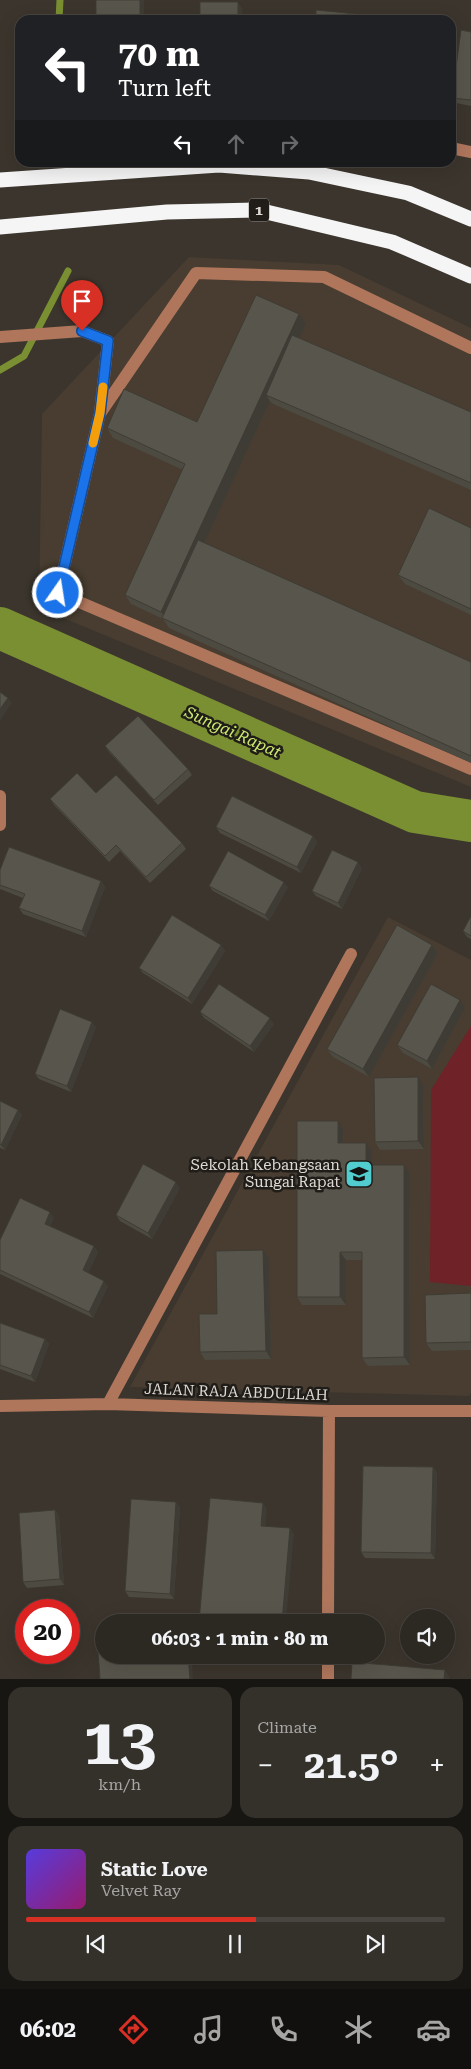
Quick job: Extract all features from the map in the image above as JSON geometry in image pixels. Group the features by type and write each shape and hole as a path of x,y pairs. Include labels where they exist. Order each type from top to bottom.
{"highway":[{"path":"0,180 191,167"},
{"path":"245,167 309,172 408,193 471,211"},
{"path":"408,193 471,219"},
{"name":"1","path":"0,227 167,212 258,210 392,242 471,276"}],"street":[{"path":"456,149 471,152"},
{"path":"100,413 196,273 324,278 471,348"},
{"path":"0,337 82,331 108,341 100,413 58,593 471,769"},
{"path":"0,796 0,825"},
{"path":"108,1404 351,954"},
{"name":"JALAN RAJA ABDULLAH","path":"0,1406 108,1404 329,1411 471,1411"},
{"path":"328,1614 329,1411"},
{"path":"328,1664 328,1679"}],"shaded area":[{"path":"189,257 339,265 471,328 471,787 39,608 42,414"},
{"name":"Sekolah Kebangsaan Sungai Rapat","path":"388,917 471,960 471,1393 469,1396 130,1387"},
{"path":"471,1026 471,1286 430,1282 431,1090"}],"building":[{"path":"96,0 140,0 140,15 96,15"},
{"path":"200,2 238,2 238,15 200,15"},
{"path":"316,10 356,14 356,15 316,15"},
{"path":"461,30 471,32 471,100 456,98 456,68"},
{"path":"256,295 299,314 161,612 125,595 185,464 107,428 124,389 197,422"},
{"path":"292,335 471,412 471,483 266,395"},
{"path":"429,508 471,528 471,609 398,575"},
{"path":"198,540 471,662 471,756 162,618"},
{"path":"0,692 8,698 0,709"},
{"path":"138,716 188,769 154,800 105,746"},
{"path":"77,773 96,793 116,775 182,843 146,877 116,845 105,856 50,799"},
{"path":"232,796 313,836 297,867 216,827"},
{"path":"9,847 101,881 82,931 19,908 25,894 0,885 0,870"},
{"path":"332,850 358,862 338,903 312,891"},
{"path":"228,851 284,882 265,915 209,886"},
{"path":"172,915 221,945 188,998 139,968"},
{"path":"471,916 471,936 463,931"},
{"path":"397,925 432,945 363,1069 327,1049"},
{"path":"219,984 270,1018 250,1046 200,1012"},
{"path":"431,984 460,1000 427,1061 397,1045"},
{"path":"60,1009 92,1022 67,1086 35,1074"},
{"path":"418,1077 418,1141 375,1142 374,1078"},
{"path":"0,1101 18,1110 1,1145 0,1144"},
{"path":"297,1121 338,1121 338,1143 366,1143 366,1165 404,1165 404,1357 362,1358 362,1252 340,1252 340,1297 297,1297"},
{"path":"143,1164 176,1182 148,1233 116,1215"},
{"path":"20,1198 50,1212 45,1224 94,1246 83,1270 104,1281 89,1312 0,1270 0,1240"},
{"path":"263,1250 266,1351 200,1352 199,1314 217,1314 216,1251"},
{"path":"471,1293 471,1342 426,1343 425,1295"},
{"path":"0,1323 45,1339 31,1376 0,1365"},
{"path":"363,1466 433,1467 431,1553 361,1552"},
{"path":"210,1498 263,1503 261,1526 290,1528 283,1614 200,1614"},
{"path":"131,1499 176,1502 170,1594 125,1591"},
{"path":"55,1510 60,1579 23,1582 19,1513"},
{"path":"99,1664 189,1664 190,1679 100,1679"},
{"path":"352,1664 375,1664 445,1670 444,1679 351,1679"}],"waterway":[{"path":"59,15 60,0"},
{"path":"0,370 24,356 68,271"},
{"name":"Sungai Rapat","path":"0,628 415,812 471,821"}],"slow traffic":[{"path":"93,443 100,413 103,387"}],"place":[{"name":"Sekolah Kebangsaan Sungai Rapat","path":"359,1174"}],"route":[{"path":"58,593 100,413 108,341 82,331"}]}
